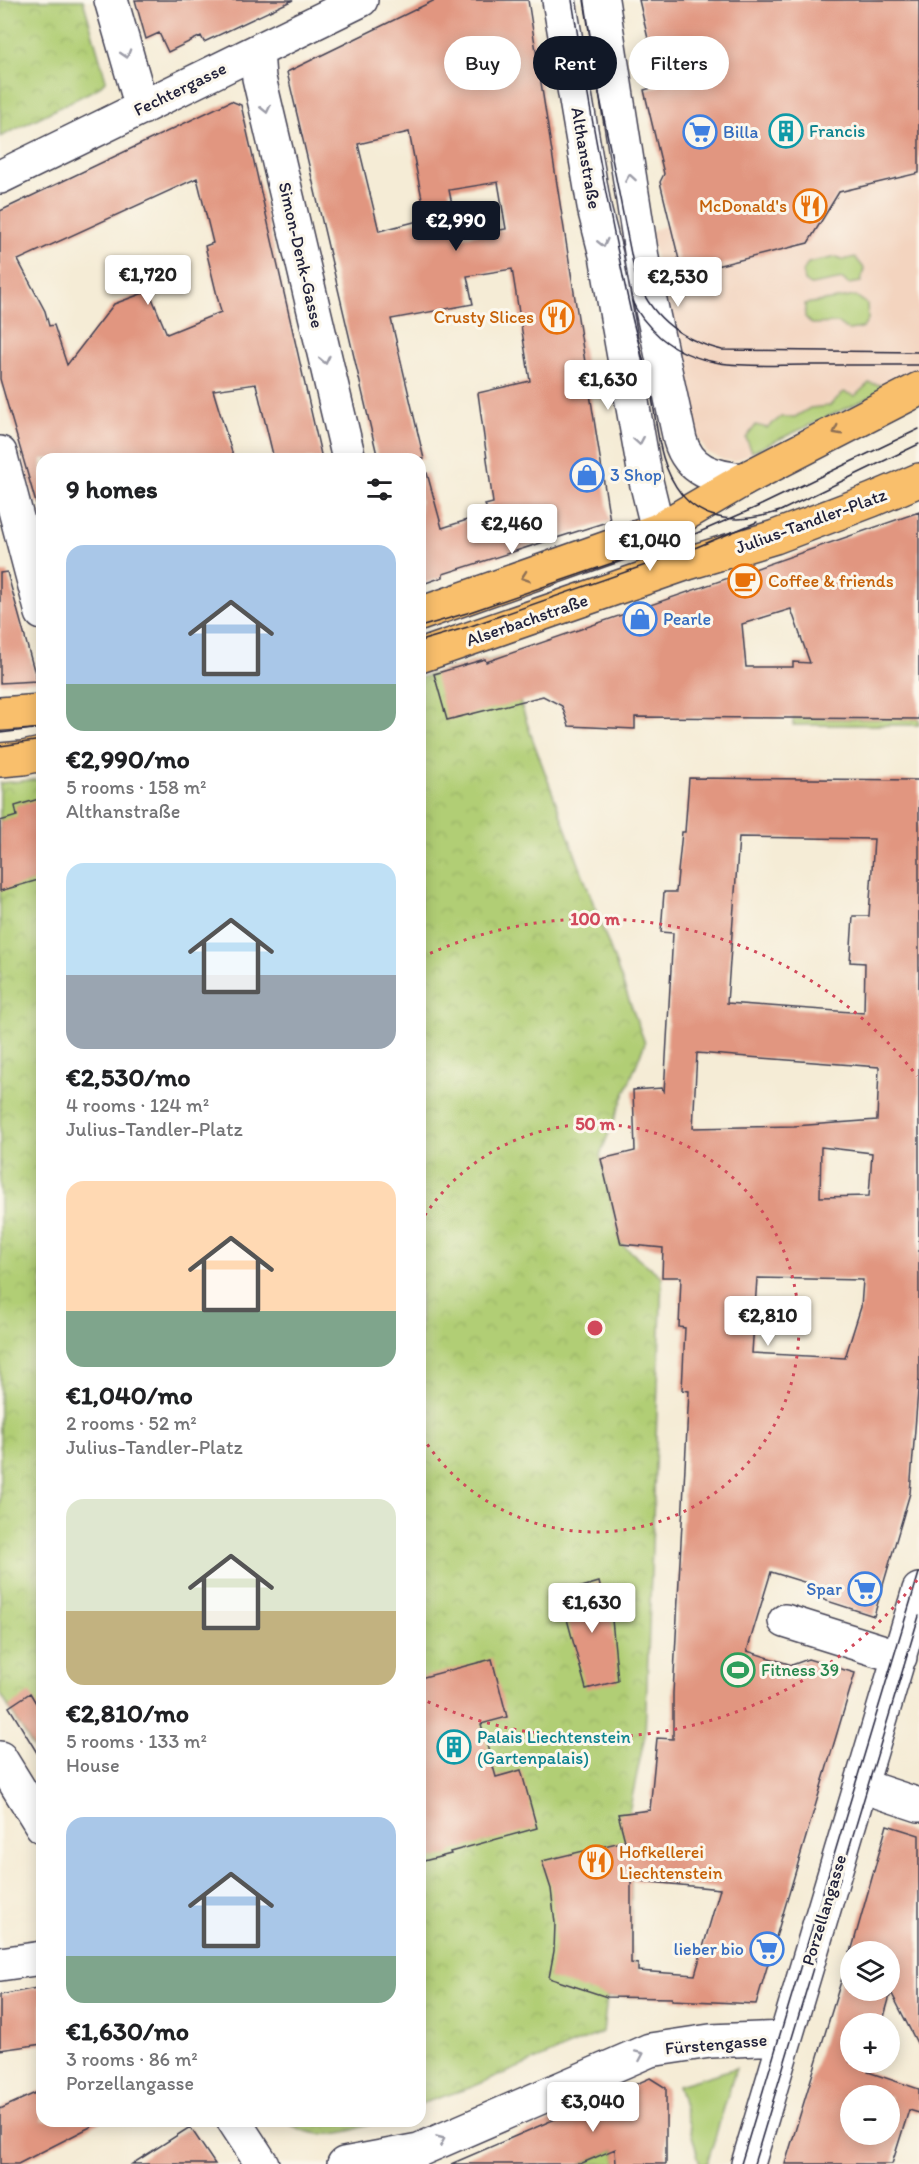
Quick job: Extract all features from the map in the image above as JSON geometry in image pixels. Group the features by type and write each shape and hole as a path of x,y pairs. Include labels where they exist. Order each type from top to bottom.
{"main road":[{"path":"426,612 658,530 743,480 919,389"},
{"name":"Julius-Tandler-Platz","path":"633,583 688,563 775,537 919,480"},
{"path":"658,530 670,556 688,563"},
{"name":"Alserbachstraße","path":"426,654 633,583"},
{"path":"0,714 36,711"},
{"path":"0,760 36,755"}],"street":[{"path":"111,0 142,108"},
{"name":"Fechtergasse","path":"0,177 361,0"},
{"name":"Althanstraße","path":"559,0 595,212 610,280 646,481 658,530"},
{"path":"602,0 645,277 680,440 685,454 695,465 713,475 743,480"},
{"name":"Simon-Denk-Gasse","path":"257,51 259,78 348,453"},
{"path":"0,456 36,591"},
{"name":"Porzellangasse","path":"748,2164 918,1596"},
{"path":"785,1622 900,1657"},
{"path":"0,1758 36,1816"},
{"path":"862,1786 919,1805"},
{"path":"0,1964 36,1959"},
{"name":"Fürstengasse","path":"355,2163 419,2150 650,2050 710,2041 785,2038"},
{"path":"238,2127 262,2164"}],"shaded area":[{"path":"639,0 919,0 919,373 735,461 723,460 707,452 697,437 651,236 653,230 671,224 664,174 644,90 729,90 729,36 647,36"}],"green space":[{"path":"0,0 83,0 106,80 98,88 0,137"},
{"path":"837,257 843,260 855,257 864,268 861,282 848,284 843,279 811,285 805,281 803,272 808,263"},
{"path":"856,296 867,304 868,320 863,328 848,330 838,323 812,324 805,317 805,304"},
{"path":"869,383 881,385 883,391 752,452 746,438 756,425 767,428 781,417 795,417 810,408 829,406 844,392 855,396"},
{"path":"505,656 530,732 645,1043 600,1155 621,1244 662,1277 645,1735 629,1812 624,1861 631,1862 631,1962 638,1964 638,1997 607,1997 603,2032 472,2087 426,2102 426,676 485,659 486,661"},
{"path":"793,719 919,719 919,725 793,725"},
{"path":"36,780 36,1752 0,1693 0,783"},
{"path":"736,2068 707,2164 700,2164 678,2085"},
{"path":"294,2127 361,2127 331,2134 319,2134"},
{"path":"615,2149 616,2164 580,2164"}],"building":[{"path":"135,0 293,0 204,42 201,36 168,52 159,33 146,39"},
{"path":"435,0 528,0 534,36 533,90 542,90 610,521 443,574 443,577 426,583 426,473 442,528 489,513 485,505 493,503 478,393 530,381 512,269 467,276 473,304 391,319 423,453 377,453 287,72","holes":["409,132 426,219 379,231 358,144","498,182 506,229 459,237 449,190"]},
{"name":"Francis","path":"639,0 919,0 919,173 839,192 808,243 696,271 695,264 681,268 660,182 664,174 644,90 729,90 729,36 647,36"},
{"path":"231,101 241,105 321,453 273,453 256,384 213,390 232,453 36,453 36,503 0,379 0,211","holes":["197,178 213,243 205,246 221,312 167,334 149,291 114,304 67,365 54,325 49,326 45,311 18,260"]},
{"path":"919,512 919,719 635,717 635,729 569,726 562,706 543,696 447,720 434,674 485,659 486,662","holes":["791,609 810,663 793,662 793,667 746,667 742,624"]},
{"path":"7,572 36,681 0,683 0,573"},
{"path":"689,778 919,780 919,1378 910,1493 874,1616 824,1600 817,1586 771,1572 747,1651 792,1665 808,1659 855,1673 756,2004 672,2000 672,1998 607,1997 549,1978 554,1951 555,1923 551,1889 542,1861 625,1841 618,1814 650,1810 657,1738 673,1739 673,1693 689,1391 682,1390 685,1328 679,1327 681,1277 662,1277 663,1248 621,1244 601,1159 635,1151 633,1090 662,1088 664,1093 673,933 661,932 664,892 676,892 682,832 685,832","holes":["739,837 874,839 869,916 853,916 850,962 865,963 864,1013 727,1003","697,1053 879,1067 877,1120 794,1126 693,1128","821,1147 872,1153 869,1196 820,1197","757,1278 863,1280 861,1307 845,1358 752,1353","631,1880 720,1889 695,1975 638,1971 638,1964 631,1963"]},
{"path":"36,800 36,881 0,891 0,821 17,816 15,806"},
{"path":"599,1582 601,1590 609,1589 618,1681 586,1689 561,1597 570,1596 568,1591"},
{"name":"Palais Liechtenstein (Gartenpalais)","path":"492,1659 507,1717 481,1724 496,1777 521,1770 537,1828 426,1860 426,1676"},
{"path":"30,1693 36,1703 36,1751 9,1707"},
{"path":"887,1825 919,1835 919,2047 896,2001 900,2001 900,1941 854,1941"},
{"path":"840,1985 840,2001 888,2001 885,2013 840,2013 840,2073 871,2073 919,2089 919,2113 909,2110 900,2139 900,2085 840,2085 840,2145 898,2145 892,2164 785,2164"},
{"path":"36,1988 36,2045 0,2050 0,1995"},
{"path":"650,2078 666,2088 666,2164 616,2164 615,2149 580,2164 451,2164"},
{"path":"36,2093 36,2127 90,2127 18,2164 0,2164 0,2109"},
{"path":"190,2127 215,2164 132,2164"}],"tram line":[{"path":"572,0 615,238 667,469 673,483 692,505 716,517 743,519 783,510"},
{"path":"584,0 599,93 635,274 641,289 658,314 680,333 707,346 722,350 919,352"},
{"path":"632,301 637,311 660,337 676,348 711,361 748,365 919,365"},
{"path":"426,625 688,537 757,507 919,429"},
{"path":"776,513 919,444"},
{"path":"426,639 468,627 697,547 757,522"},
{"path":"0,733 36,729"},
{"path":"0,746 36,741"},
{"path":"741,2164 919,1573"},
{"path":"754,2164 919,1616"}],"place":[{"name":"Francis","path":"786,131"},
{"name":"Billa","path":"700,132"},
{"name":"McDonald's","path":"810,206"},
{"name":"Crusty Slices","path":"557,317"},
{"name":"3 Shop","path":"587,475"},
{"name":"Coffee & friends","path":"745,581"},
{"name":"Pearle","path":"640,619"},
{"name":"Spar","path":"865,1589"},
{"name":"Fitness 39","path":"738,1670"},
{"name":"Palais Liechtenstein (Gartenpalais)","path":"454,1747"},
{"name":"Hofkellerei Liechtenstein","path":"596,1862"},
{"name":"lieber bio","path":"767,1949"}]}
